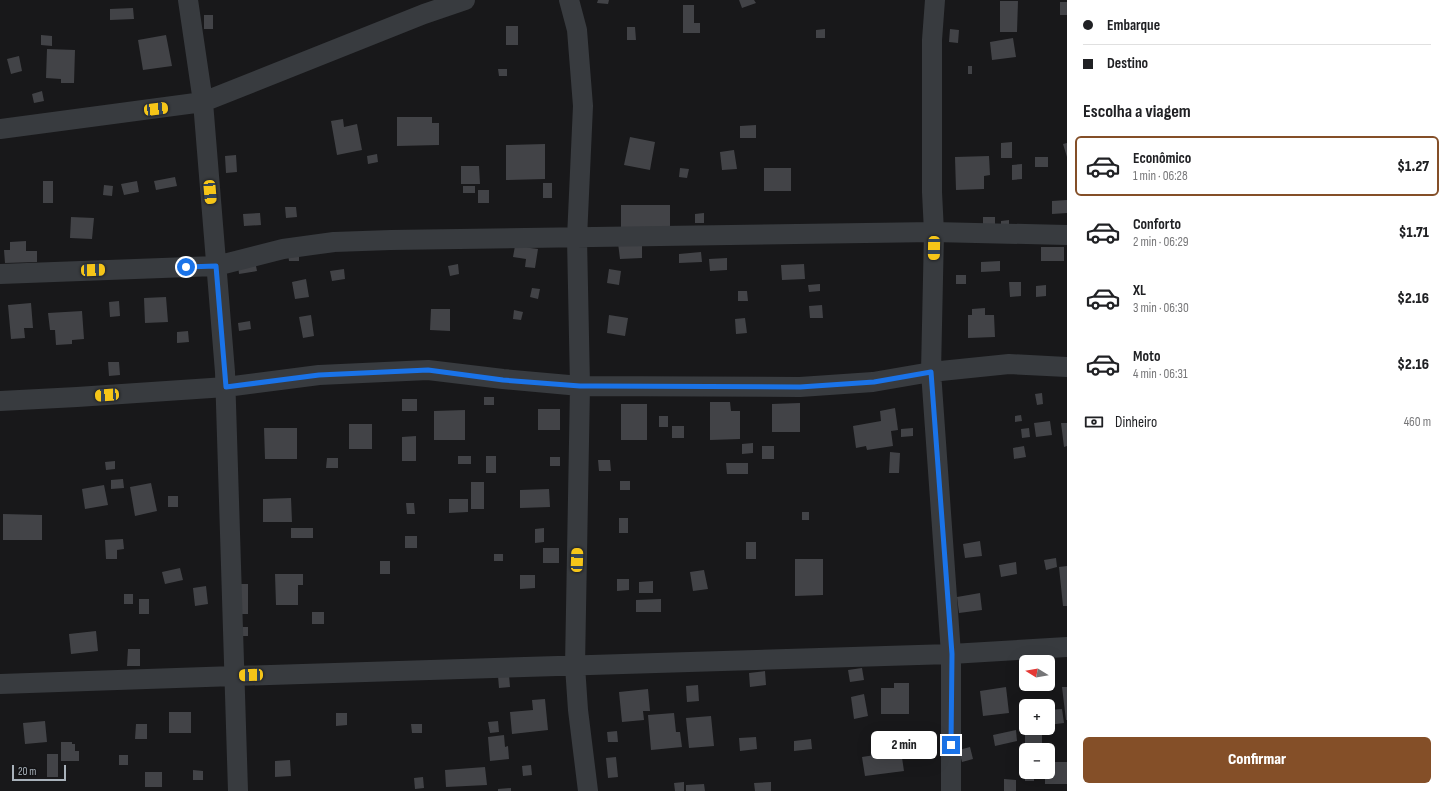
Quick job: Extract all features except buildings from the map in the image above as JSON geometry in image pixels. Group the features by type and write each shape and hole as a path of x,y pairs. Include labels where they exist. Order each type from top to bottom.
{"street":[{"path":"188,0 203,102 226,387 238,791"},
{"path":"0,129 203,102 424,14 465,0"},
{"path":"569,0 577,30 583,106 577,238 580,386 575,666 578,710 588,791"},
{"path":"935,0 932,40 932,192 934,232 931,372 952,654 951,791"},
{"path":"0,274 216,266 283,249 334,242 934,232 1067,234"},
{"path":"0,401 226,387 319,375 428,370 503,380 580,386 800,387 874,382 931,372 1009,364 1067,367"},
{"path":"0,684 952,654 1067,647"}],"route":[{"path":"186,267 216,266 226,387 319,375 428,370 503,380 580,386 800,387 874,382 931,372 952,654 951,745"}]}
